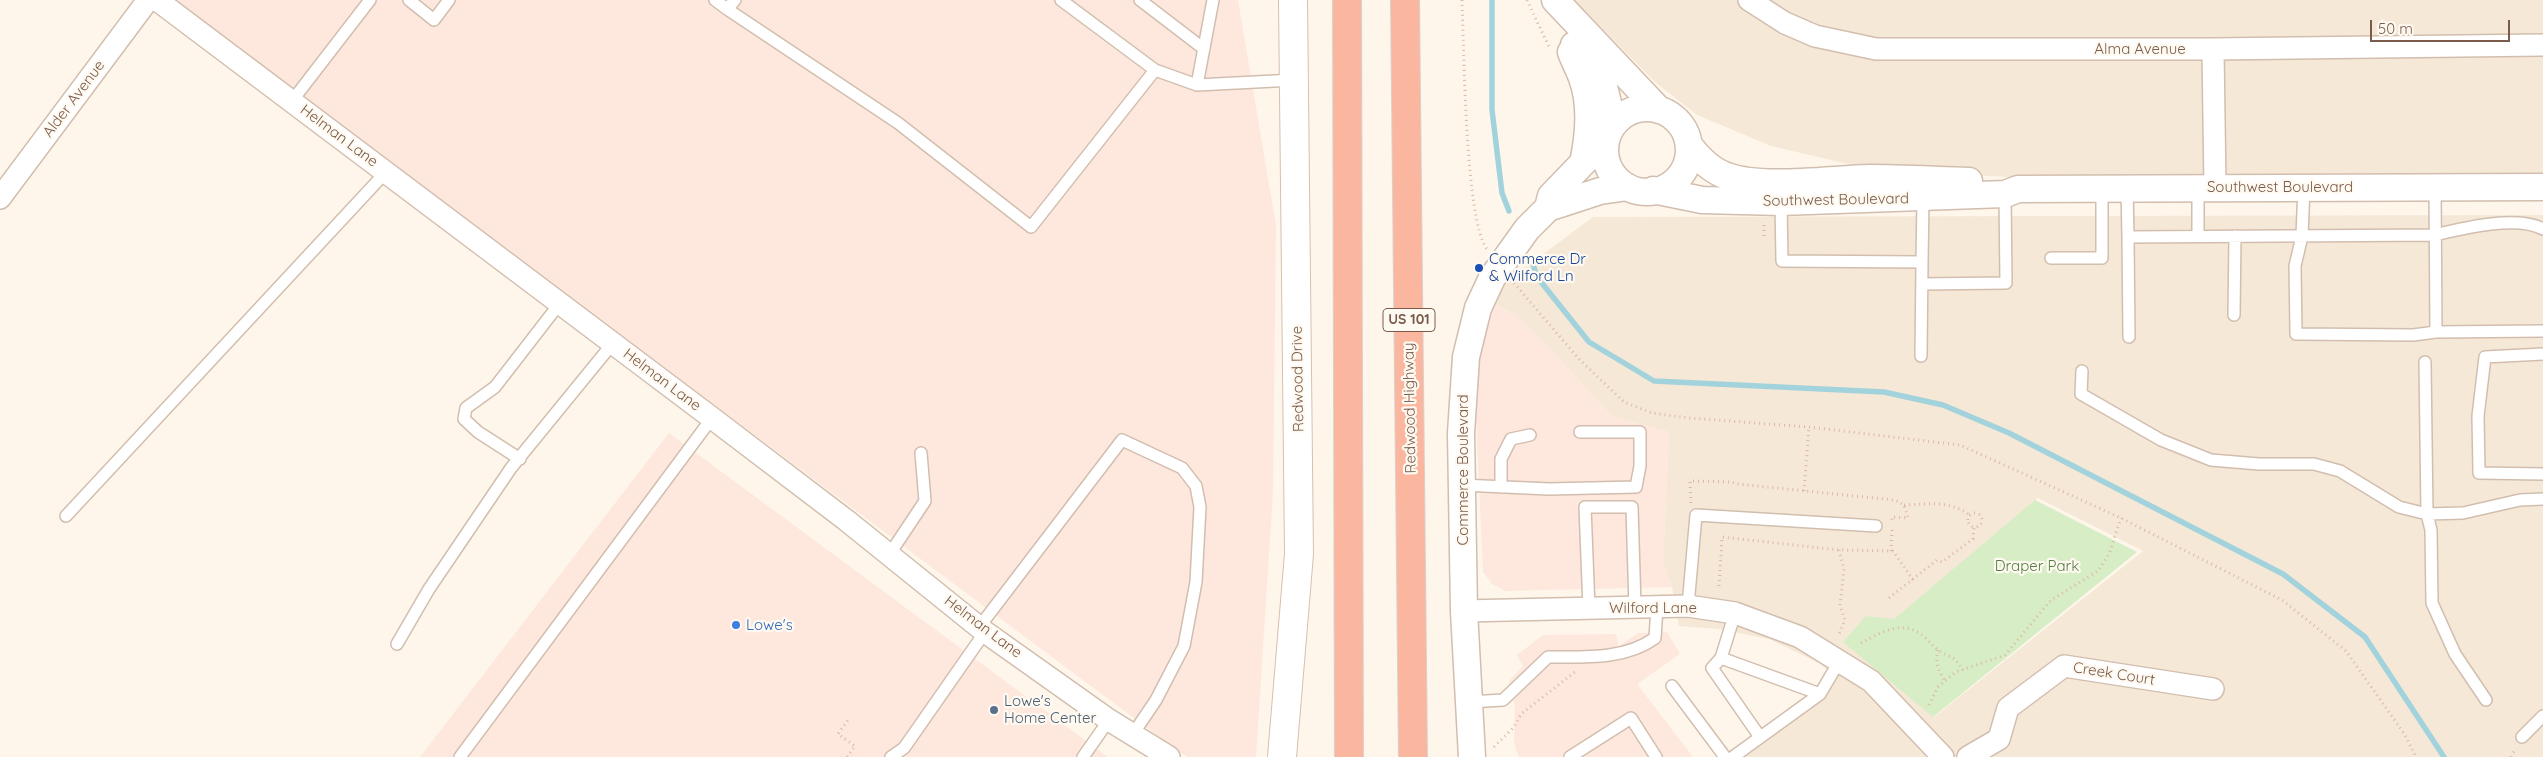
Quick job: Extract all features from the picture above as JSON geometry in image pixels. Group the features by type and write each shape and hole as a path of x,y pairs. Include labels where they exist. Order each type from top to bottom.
{"highway":[{"path":"1346,0 1349,757"},
{"name":"Redwood Highway","path":"1405,0 1413,757"},
{"path":"1336,757 1347,622"},
{"path":"1412,640 1423,757"}],"main road":[{"name":"Redwood Drive","path":"1282,757 1299,554 1296,80 1293,0"}],"street":[{"name":"Alder Avenue","path":"0,198 148,0"},
{"name":"Helman Lane","path":"157,0 712,418 889,554 982,629 1109,720 1169,757"},
{"path":"1549,0 1555,24 1602,79 1610,131 1605,156 1607,166 1612,176 1641,189"},
{"path":"1555,0 1659,110 1669,114 1682,126 1689,145"},
{"name":"Alma Avenue","path":"1749,0 1785,24 1815,36 1876,48 2213,49 2543,45"},
{"path":"1568,39 1572,55 1582,78 1589,111 1587,144 1583,163"},
{"path":"2206,187 2213,49"},
{"name":"Commerce Boulevard","path":"1483,752 1469,702 1464,611 1461,433 1466,357 1470,332 1478,308 1492,278 1521,238 1548,208 1551,196 1583,163 1626,112 1638,108 1659,110"},
{"name":"Commerce Boulevard","path":"1548,208 1600,191 1666,188 1680,177 1686,167 1689,145"},
{"name":"Southwest Boulevard","path":"1689,145 1696,155 1709,166 1725,176 1742,180 1762,182 1872,178 2006,182 2011,192"},
{"name":"Southwest Boulevard","path":"1641,189 1702,200 1781,202 1923,199 2102,187 2543,187"},
{"name":"Wilford Lane","path":"1464,611 1688,606 1735,613 1800,637 1872,681 1943,757"},
{"name":"Creek Court","path":"1968,757 2000,739 2008,708 2064,666 2213,689"}],"lane":[{"path":"292,101 370,0"},
{"path":"409,0 434,20 449,0"},
{"path":"716,0 731,5 898,122 1032,227 1155,70"},
{"path":"1061,0 1155,70 1197,85 1296,80"},
{"path":"1140,0 1204,50"},
{"path":"1197,85 1214,0"},
{"path":"66,516 386,172"},
{"path":"2051,258 2102,258 2102,187"},
{"path":"2127,187 2129,337"},
{"path":"2198,236 2206,187"},
{"path":"2304,187 2302,236 2295,266 2296,334 2413,335 2436,332 2543,331"},
{"path":"2435,187 2436,332"},
{"path":"1922,284 2006,283 2011,192"},
{"path":"1921,356 1923,199"},
{"path":"1781,202 1782,261 1922,262"},
{"path":"2128,236 2435,235 2471,227 2531,223 2543,229"},
{"path":"2234,314 2235,236"},
{"path":"520,458 478,432 464,419 466,408 500,382 560,303"},
{"path":"397,644 429,589 520,458 613,343"},
{"path":"2543,354 2485,357 2478,416 2480,473 2543,474"},
{"path":"2425,362 2427,514 2431,530 2432,603 2455,654 2486,700"},
{"path":"2082,371 2081,394 2161,440 2212,460 2259,464 2314,464 2340,471 2400,507 2427,514 2463,513 2520,500 2543,499"},
{"path":"460,757 712,418"},
{"path":"1462,486 1548,489 1636,487 1640,466 1640,432 1580,432"},
{"path":"1501,487 1501,460 1512,439 1530,435"},
{"path":"891,757 904,748 982,629 1122,440 1182,468 1196,486 1200,507 1196,582 1184,646 1156,700 1133,734"},
{"path":"889,554 925,501 920,453"},
{"path":"1589,608 1585,506 1632,506 1635,606"},
{"path":"1688,606 1696,515 1876,526"},
{"path":"1469,702 1503,700 1548,657 1594,657 1642,647 1655,638 1657,607"},
{"path":"1735,613 1721,658 1712,668 1760,737"},
{"path":"1721,658 1820,694"},
{"path":"1733,757 1820,694 1840,660"},
{"path":"1672,686 1726,757"},
{"path":"2522,737 2543,716"},
{"path":"1570,757 1631,718 1656,757"},
{"path":"1082,757 1109,720"}],"path":[{"path":"1462,0 1469,163 1478,229 1482,243 1487,249"},
{"path":"1509,277 1579,359 1624,402 1652,413 1689,418 1809,427 1960,445 2121,518 2282,600 2346,651 2405,735 2416,757"},
{"path":"1804,491 1809,427"},
{"path":"1696,515 1690,500 1690,481 1732,482 1895,500 1904,505 1942,503 1956,506 1970,515 1977,513 1982,518 1980,525 1974,528"},
{"path":"1891,551 1892,517 1908,518 1904,505"},
{"path":"1970,515 1968,524 1974,528"},
{"path":"1929,705 1938,687 1945,681 1963,670 2005,656 2052,600 2098,571 2109,554 2121,518"},
{"path":"1889,598 1937,560 1942,562 1973,539 1974,528"},
{"path":"1718,586 1722,538 1839,550 1893,551 1913,580"},
{"path":"1839,550 1844,569 1840,606 1845,620 1839,634"},
{"path":"1861,643 1892,628 1909,628 1922,634 1938,650 1955,658 1963,670"},
{"path":"1938,650 1935,660 1938,671 1945,681"},
{"path":"1483,752 1514,727 1521,714 1594,657"},
{"path":"847,757 855,746 838,734 848,720"}],"shaded area":[{"path":"172,0 1238,0 1276,226 1273,492 1256,757 1188,757 1178,751"},
{"path":"1574,0 2543,0 2543,184 2215,187 1925,173 1844,163 1771,146 1697,115 1655,82"},
{"path":"2543,215 2543,757 1733,757 1820,694 1832,674 1819,663 1769,639 1718,629 1679,626 1672,587 1663,564 1669,432 1612,417 1555,354 1513,313 1483,299 1593,217","holes":["2038,498 2143,551 1934,717 1866,616 1894,620"]},
{"path":"1483,299 1513,313 1555,354 1612,417 1669,432 1663,564 1672,587 1505,591 1492,584 1483,572 1474,375"},
{"name":"Lowe's","path":"669,433 1108,757 420,757"},
{"path":"1667,632 1680,654 1637,684 1693,757 1519,757 1514,744 1515,705 1509,681 1523,666 1517,655 1543,635 1616,634 1619,646 1638,633"}],"green space":[{"name":"Draper Park","path":"2035,500 2137,552 1933,717 1843,642 1866,616 1894,619"}],"waterway":[{"path":"1492,0 1492,110 1502,193 1509,211"},
{"path":"1531,258 1537,277 1589,342 1654,381 1884,392 1943,405 2009,433 2283,574 2365,637 2444,757"}],"place":[{"name":"Commerce Dr & Wilford Ln","path":"1479,268"},
{"name":"Lowe's","path":"736,625"},
{"name":"Lowe's Home Center","path":"994,710"}]}
